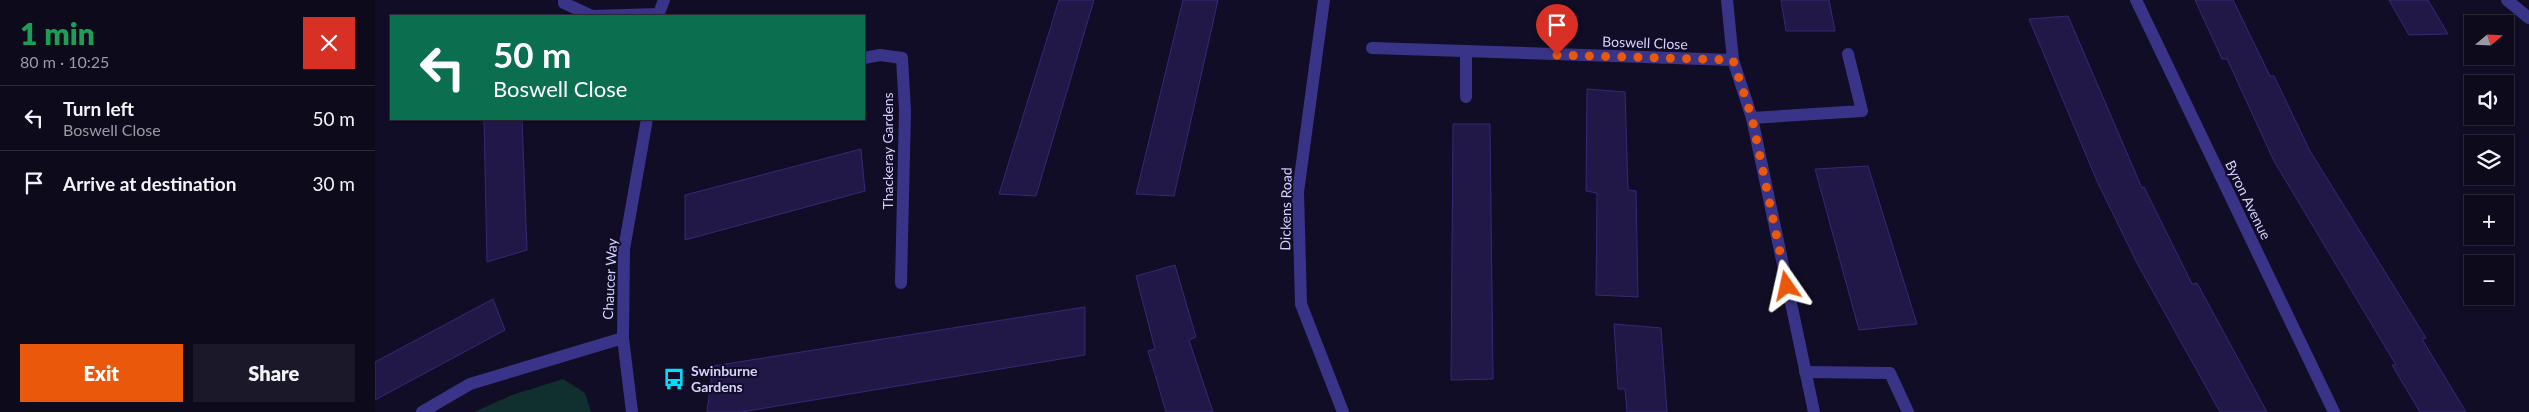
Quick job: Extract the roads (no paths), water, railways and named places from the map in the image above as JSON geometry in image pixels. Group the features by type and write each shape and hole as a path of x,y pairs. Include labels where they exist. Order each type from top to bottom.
{"street":[{"path":"564,0 564,3 590,15"},
{"path":"658,15 664,0"},
{"name":"Dickens Road","path":"1324,0 1299,192 1301,304 1343,412"},
{"path":"1727,0 1733,60 1752,118 1814,412"},
{"name":"Byron Avenue","path":"2135,0 2333,412"},
{"path":"2507,0 2529,18"},
{"name":"Boswell Close","path":"1372,48 1733,60"},
{"path":"1466,52 1466,97"},
{"path":"1752,118 1862,111 1848,54"},
{"name":"Thackeray Gardens","path":"865,58 880,55 902,58 905,111 901,283"},
{"name":"Chaucer Way","path":"632,412 623,338 624,249 647,120"},
{"path":"422,412 471,384 623,338"},
{"path":"1805,372 1890,373 1909,412"}],"place":[{"name":"Swinburne Gardens","path":"674,379"}]}
